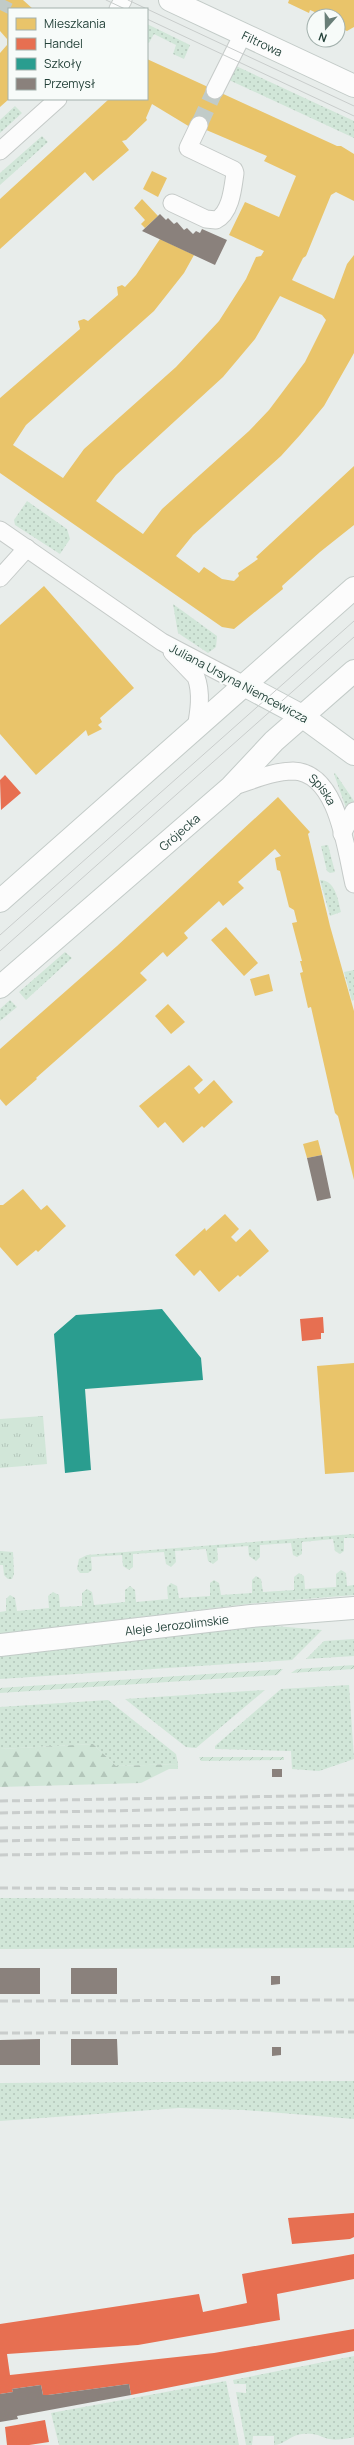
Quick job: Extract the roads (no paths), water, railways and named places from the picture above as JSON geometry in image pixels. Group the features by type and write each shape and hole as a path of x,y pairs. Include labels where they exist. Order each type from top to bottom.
{"main road":[{"name":"Filtrowa","path":"170,0 354,86"},
{"path":"0,901 354,588"},
{"name":"Grójecka","path":"0,987 231,787 274,741 354,671"},
{"name":"Juliana Ursyna Niemcewicza","path":"244,685 302,716 354,754"},
{"name":"Aleje Jerozolimskie","path":"0,1645 251,1616 354,1608"}],"street":[{"path":"215,90 243,34"},
{"path":"0,151 57,100"},
{"path":"172,203 206,219 216,220 222,216 232,196 235,173 234,170 188,148 199,125"},
{"name":"Juliana Ursyna Niemcewicza","path":"0,530 162,642 244,685"},
{"path":"0,578 27,548"},
{"name":"Juliana Ursyna Niemcewicza","path":"162,642 196,677 200,696 196,728"},
{"name":"Spiska","path":"231,787 283,772 303,772 315,778 326,790 335,805 354,884"},
{"path":"342,834 354,811"}],"tunnel":[{"path":"0,10 5,0"},
{"path":"199,125 215,90"}],"tram line":[{"path":"106,0 123,8"},
{"path":"128,0 145,8"},
{"path":"148,9 354,106"},
{"path":"148,19 354,116"},
{"path":"0,935 354,621"},
{"path":"0,951 354,637"}],"railway":[{"path":"0,1801 354,1795"},
{"path":"0,1813 354,1806"},
{"path":"0,1828 354,1822"},
{"path":"0,1841 354,1834"},
{"path":"0,1855 354,1849"},
{"path":"0,1888 354,1890"},
{"path":"0,2001 354,2000"},
{"path":"0,2033 354,2032"}]}
